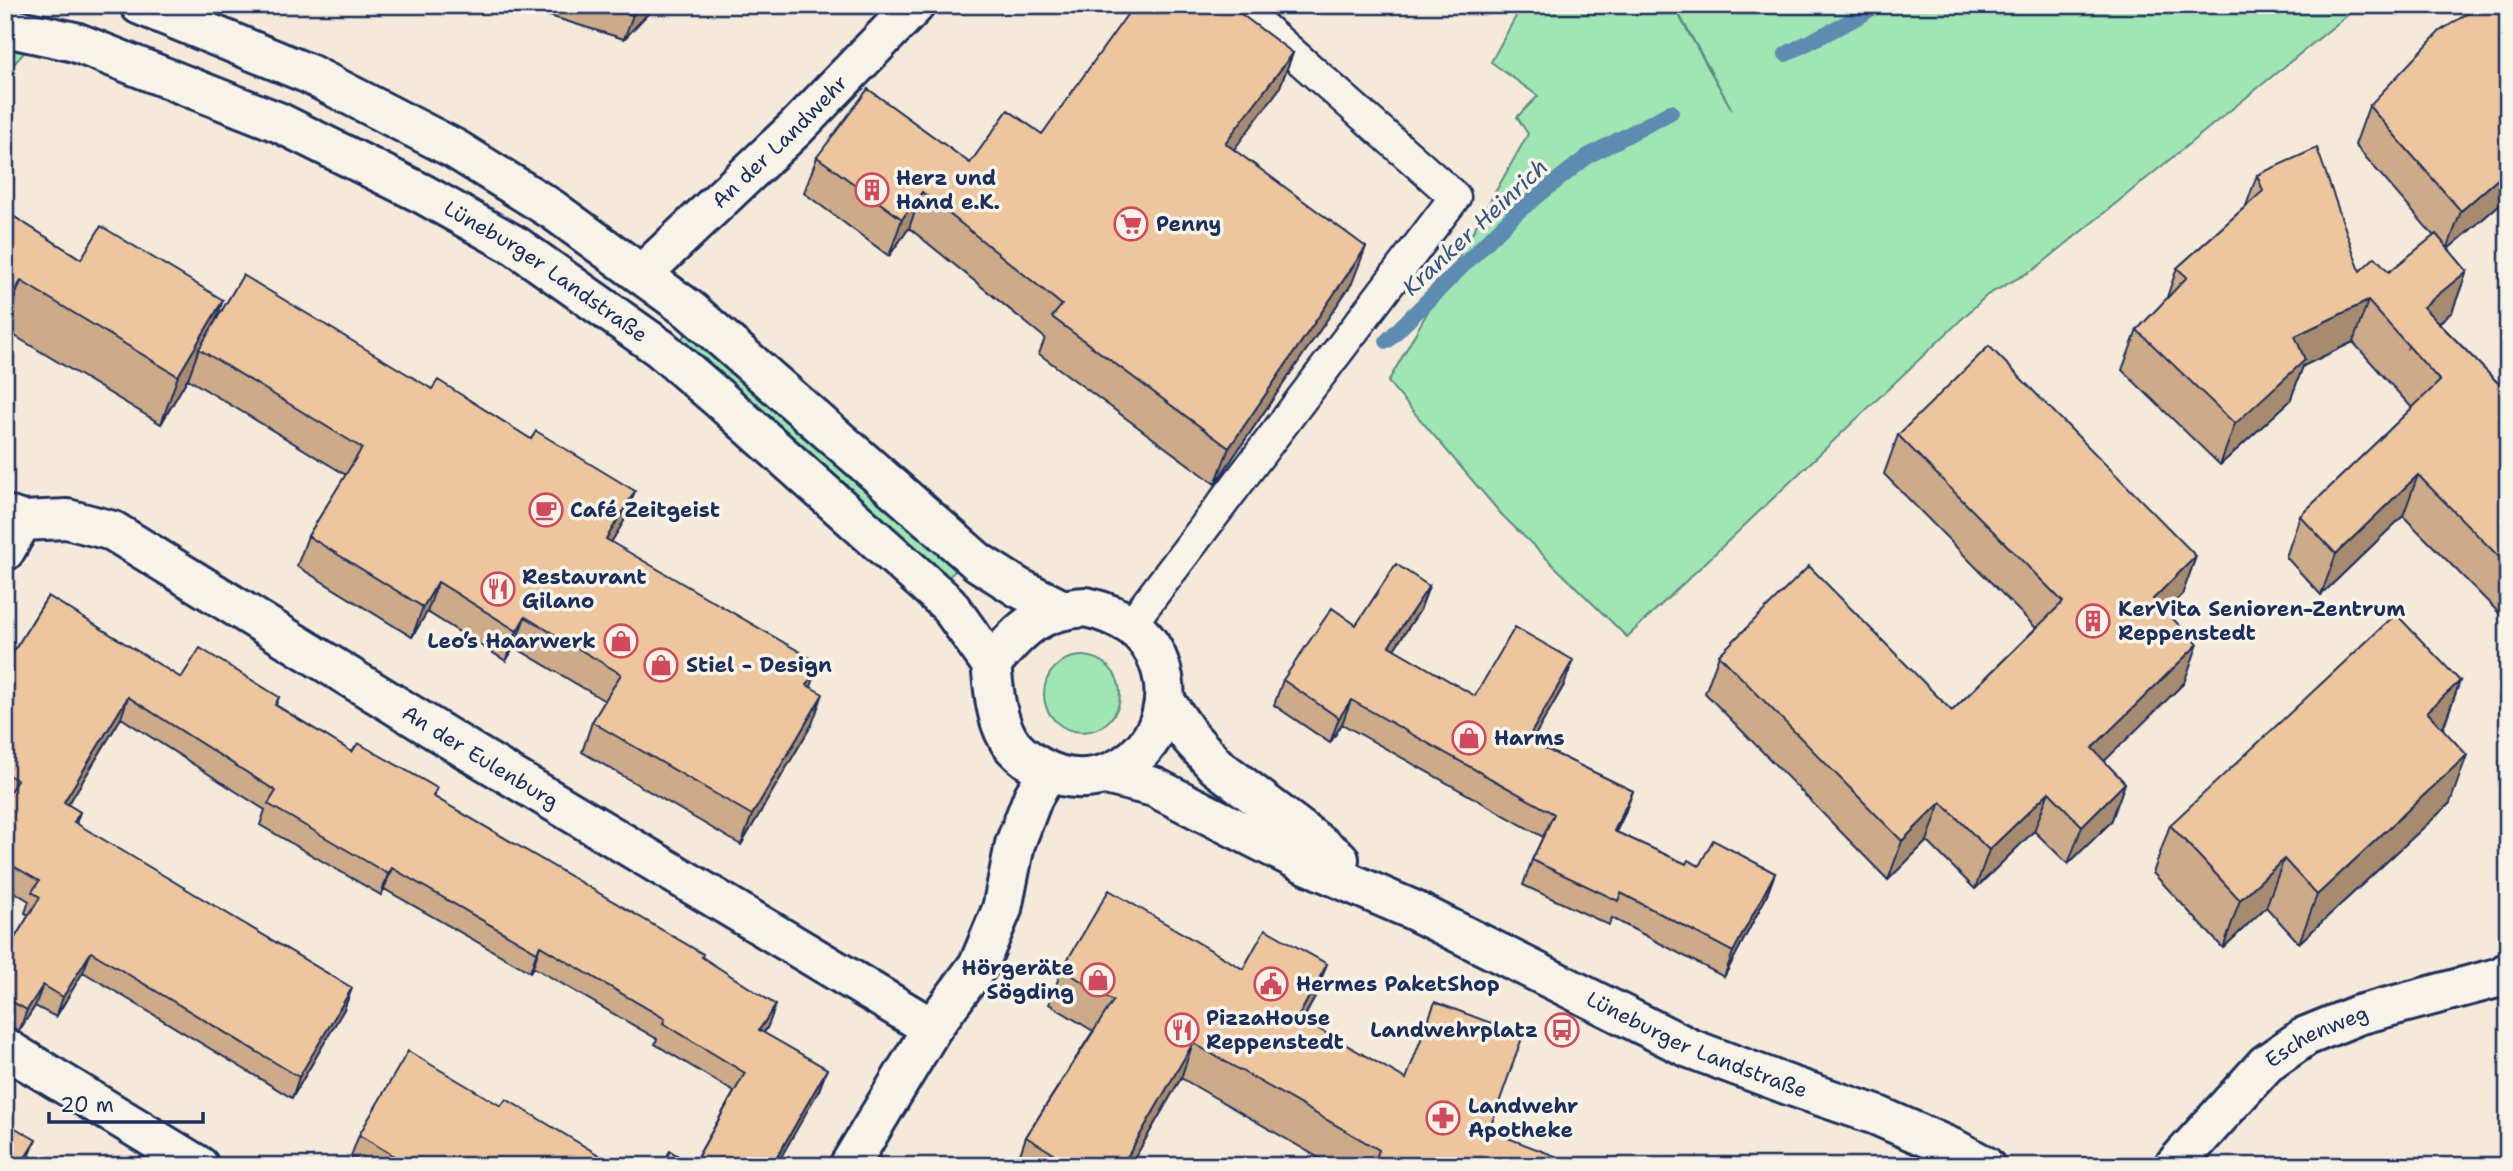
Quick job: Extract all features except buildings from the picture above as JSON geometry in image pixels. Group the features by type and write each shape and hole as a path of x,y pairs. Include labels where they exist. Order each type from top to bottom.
{"main road":[{"path":"140,5 309,74 454,149 553,210 690,310 978,562 1019,588 1061,609"},
{"name":"An der Landwehr","path":"642,274 796,128 915,5"},
{"name":"Lüneburger Landstraße","path":"5,27 75,42 278,122 423,194 516,246 660,348 688,372 948,604 991,664"},
{"name":"An der Eulenburg","path":"11,529 66,519 113,531 471,752 932,1028"},
{"path":"1086,607 1110,613 1131,624 1147,639 1158,659 1164,679 1165,701 1159,725 1147,746 1129,763 1107,775 1077,779 1048,772 1026,759 1008,740 998,717 991,664 1012,640 1034,621 1061,609 1086,607"},
{"name":"Lüneburger Landstraße","path":"1165,701 1190,737 1216,766 1315,843 1413,910"},
{"path":"849,1166 932,1028 979,964 1002,909 1015,844 1033,797 1048,772"},
{"name":"Lüneburger Landstraße","path":"1107,775 1154,786 1304,863 1413,910 1689,1048 1876,1115 1956,1150 1985,1166"},
{"name":"Eschenweg","path":"2174,1166 2266,1064 2306,1036 2357,1015 2505,978"},
{"path":"5,1048 199,1166"}],"lane":[{"path":"1131,624 1455,197 1238,5"}],"green space":[{"path":"1522,5 1673,5 1732,110 1674,5 2360,5 2035,269 1987,295 1627,637 1502,515 1388,382 1528,134 1517,117 1538,96 1491,62"},
{"path":"5,40 31,45 14,64 5,62"},
{"path":"689,329 959,567 947,579 680,341"},
{"path":"1082,656 1096,659 1109,667 1117,680 1120,694 1117,708 1109,721 1096,729 1082,732 1068,729 1055,721 1047,708 1044,694 1047,680 1055,667 1068,659"}],"waterway":[{"name":"Kranker Heinrich","path":"1786,54 1860,16 1875,5"},
{"name":"Kranker Heinrich","path":"1387,341 1515,214 1588,156 1671,112"}],"place":[{"name":"Herz und Hand e.K.","path":"872,190"},
{"name":"Penny","path":"1131,224"},
{"name":"Café Zeitgeist","path":"546,510"},
{"name":"Restaurant Gilano","path":"498,589"},
{"name":"KerVita Senioren-Zentrum Reppenstedt","path":"2093,621"},
{"name":"Leo‘s Haarwerk","path":"621,641"},
{"name":"Stiel - Design","path":"661,665"},
{"name":"Harms","path":"1469,738"},
{"name":"Hörgeräte Sögding","path":"1098,980"},
{"name":"Hermes PaketShop","path":"1271,984"},
{"name":"PizzaHouse Reppenstedt","path":"1182,1030"},
{"name":"Landwehrplatz","path":"1562,1030"},
{"name":"Landwehr Apotheke","path":"1443,1118"}]}
